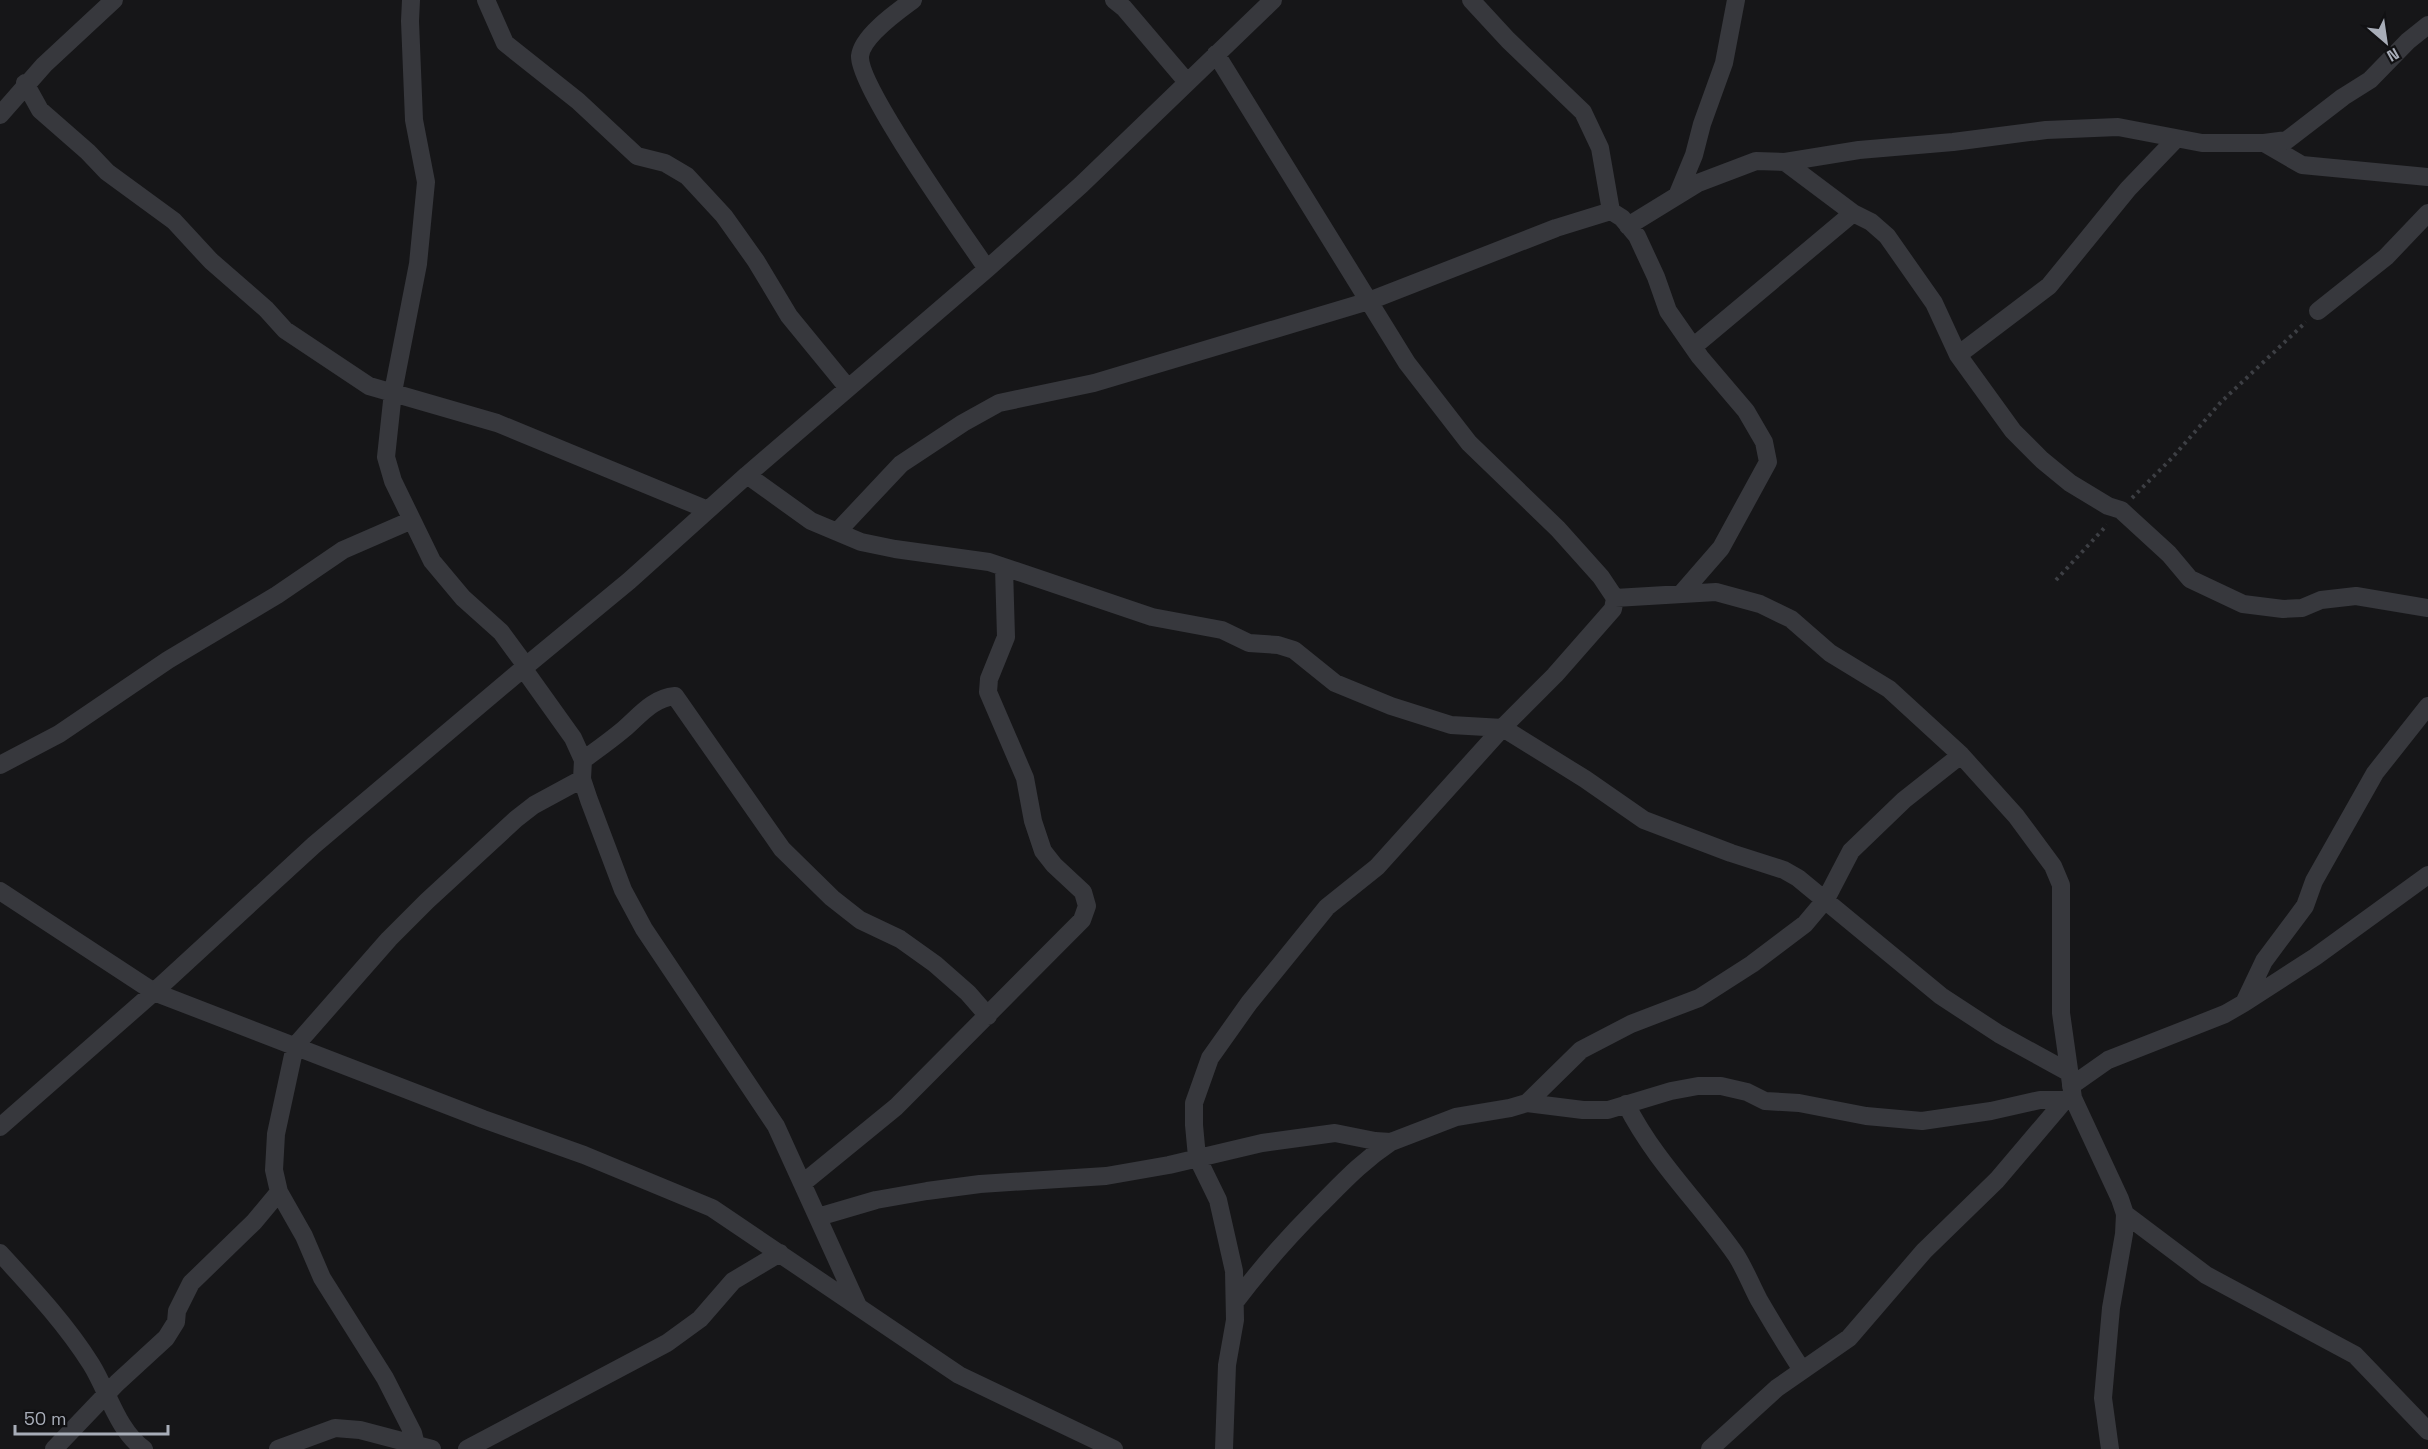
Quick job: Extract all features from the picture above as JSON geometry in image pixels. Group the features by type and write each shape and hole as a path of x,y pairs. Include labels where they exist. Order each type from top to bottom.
{"street":[{"path":"5,109 26,83 114,0"},
{"path":"411,0 414,120 426,182 418,264 393,392 386,457 393,481 432,561 463,598 501,632 573,738 583,760 582,779 624,890 644,929 776,1126 858,1306"},
{"path":"486,0 506,43 578,100 638,156 665,163 687,176 724,216 756,261 789,316 848,388"},
{"path":"913,0 876,32 863,46 860,57 877,99 924,176 987,269"},
{"path":"1114,0 1124,8 1187,82"},
{"path":"0,1127 154,992 314,846 629,581 747,475 1081,186 1273,0"},
{"path":"1471,0 1508,40 1583,112 1600,148 1611,211 1637,236 1656,277 1668,311 1693,347 1746,411 1764,442 1768,462 1721,548 1681,594"},
{"path":"1677,196 1694,155 1702,124 1724,63 1736,0"},
{"path":"1628,226 1698,183 1756,161 1785,162 1859,150 1953,142 2046,130 2118,127 2175,140 2202,143 2264,143 2287,140 2343,97 2370,80 2408,41 2428,25"},
{"path":"1216,54 1407,363 1469,442 1558,529 1601,577 1615,598 1613,609 1555,675 1503,728 1377,867 1328,907 1249,1003 1210,1058 1194,1103 1197,1157 1218,1200 1234,1270 1235,1320 1227,1365 1224,1449"},
{"path":"26,83 40,110 107,172 174,222 211,261 266,309 285,330 369,386 497,423 708,510"},
{"path":"5,109 40,110"},
{"path":"1958,355 2049,286 2128,189 2175,140"},
{"path":"2264,143 2302,165 2428,177"},
{"path":"1785,162 1853,213 1871,222 1887,236 1934,303 1958,355 2013,431 2042,460 2070,483 2108,506 2121,510 2169,554 2190,579 2243,604 2283,609 2302,608 2321,600 2356,596 2428,608"},
{"path":"837,532 900,464 963,423 999,403 1094,383 1369,301 1556,228 1611,211"},
{"path":"1693,347 1853,213"},
{"path":"2318,311 2386,257 2428,213"},
{"path":"747,475 811,521 861,542 989,562 1152,617 1213,628 1234,634 1249,643 1278,645 1294,650 1335,683 1348,690 1430,720 1451,725 1503,728 1585,779 1644,820 1731,853 1784,870 1798,878 1941,996 1999,1034 2070,1089"},
{"path":"0,765 59,734 168,660 277,595 343,550 412,520"},
{"path":"803,1183 881,1120 988,1016 1009,991 1082,920 1087,906 1083,892 1054,865 1043,851 1033,821 1025,778 987,692 989,679 1006,637 1004,568"},
{"path":"1615,598 1716,592 1760,604 1791,619 1830,653 1889,688 1960,755 2016,816 2053,866 2061,885 2061,1013 2070,1089 2125,1214 2124,1234 2111,1308 2103,1398 2110,1449"},
{"path":"583,760 623,730 648,706 665,697 675,696 782,849 832,897 860,920 900,939 934,964 968,993 988,1016"},
{"path":"2244,1004 2264,961 2305,906 2314,880 2375,773 2428,706"},
{"path":"1527,1103 1581,1050 1631,1024 1699,998 1805,924 1826,899 1851,851 1904,800 1960,755"},
{"path":"422,1448 385,1378 322,1278 304,1236 279,1192 274,1170 276,1134 295,1046 388,939 427,901 516,819 534,805 582,779"},
{"path":"1710,1449 1777,1388 1849,1338 1924,1251 1997,1180 2070,1089 2108,1060 2225,1014 2244,1004 2428,875"},
{"path":"0,891 154,992 483,1119 584,1155 712,1208 959,1375 1114,1449"},
{"path":"1234,1302 1272,1256 1353,1169 1391,1142 1456,1117 1527,1103 1583,1110 1608,1110 1698,1086 1721,1086 1747,1092 1765,1101 1799,1103 1866,1116 1922,1121 1990,1111 2040,1100 2070,1089"},
{"path":"1626,1104 1641,1134 1666,1169 1712,1223 1737,1257 1782,1339 1802,1370"},
{"path":"818,1217 876,1200 927,1191 981,1184 1106,1176 1168,1165 1262,1143 1335,1132 1375,1141 1391,1142"},
{"path":"54,1449 106,1394 166,1338 176,1322 177,1311 192,1283 254,1222 279,1192"},
{"path":"2125,1214 2205,1275 2355,1355 2428,1431"},
{"path":"0,1253 51,1308 92,1365 130,1434 144,1449"},
{"path":"467,1449 667,1343 700,1319 733,1281 780,1253"},
{"path":"278,1449 335,1428 360,1430 422,1448"}],"path":[{"path":"2056,580 2172,458 2221,402 2318,311"}]}
